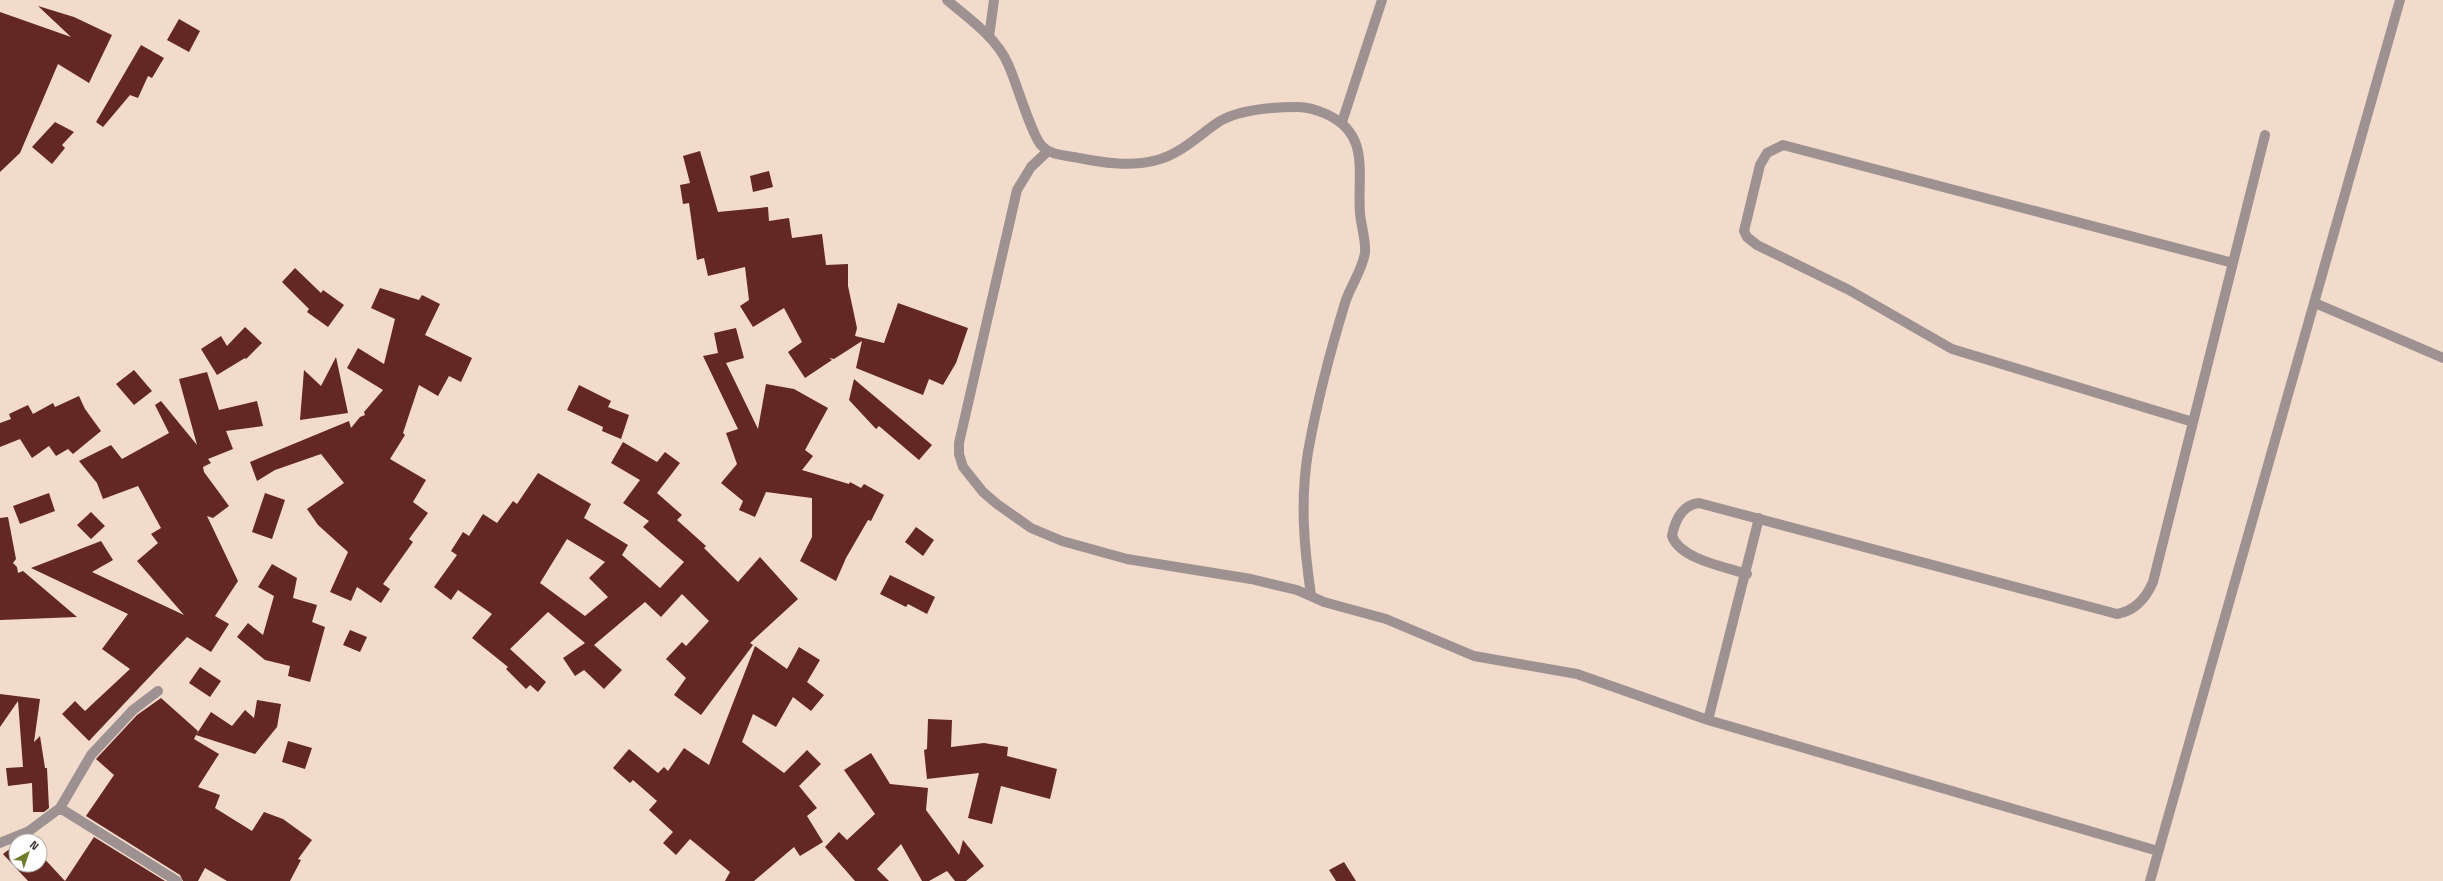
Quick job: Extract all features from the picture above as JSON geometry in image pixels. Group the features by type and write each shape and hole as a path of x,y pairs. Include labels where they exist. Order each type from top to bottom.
{"street":[{"path":"947,0 989,37 1007,62 1036,139 1048,151 1056,154 1103,162 1142,164 1172,154 1223,120 1238,114 1300,107 1316,109 1342,122 1355,139 1359,158 1360,214 1365,250 1363,261 1348,294 1331,350 1308,454 1302,512 1311,595"},
{"path":"989,37 994,0"},
{"path":"1342,122 1382,0"},
{"path":"2150,881 2315,304 2400,0"},
{"path":"1747,574 1689,555 1674,542 1672,536 1673,528 1684,508 1699,503 2117,614 2124,613 2140,603 2153,582 2265,135"},
{"path":"2193,422 1952,349 1849,290 1757,245 1747,237 1744,231 1760,165 1767,153 1783,145 2233,263"},
{"path":"1048,151 1030,167 1017,190 959,442 958,454 963,467 972,481 997,504 1044,535 1103,554 1251,579 1311,595 1324,602 1386,619 1474,656 1577,674 1708,720 2158,852"},
{"path":"2315,304 2443,358"},
{"path":"1708,720 1747,574 1760,518"},
{"path":"0,843 29,831 60,808 91,755 133,710 158,691"},
{"path":"60,808 177,881"}],"building":[{"path":"38,6 74,17 112,35 89,83 58,64 20,153 0,172 0,12 71,37"},
{"path":"179,19 200,31 189,52 167,40"},
{"path":"141,45 164,58 152,78 148,76 138,98 130,95 103,127 96,122"},
{"path":"55,122 74,132 62,145 65,148 52,164 32,147"},
{"path":"700,151 718,212 768,207 769,221 789,218 792,238 822,234 826,265 848,264 848,286 857,328 855,336 884,343 898,303 968,328 956,363 943,385 929,379 923,395 856,368 862,341 834,359 829,358 832,360 805,378 788,352 802,342 784,308 753,327 740,306 749,300 745,267 708,276 704,258 697,260 689,203 683,204 680,185 690,183 683,156"},
{"path":"769,171 773,187 753,192 750,176"},
{"path":"295,268 321,293 323,290 344,305 328,327 307,312 309,309 282,282"},
{"path":"380,288 419,300 422,295 440,304 425,335 472,358 461,382 449,376 438,396 419,385 403,433 405,435 390,459 426,480 413,502 428,513 409,539 413,542 383,584 390,589 381,603 357,587 351,601 330,592 348,552 318,525 307,509 344,483 321,454 275,470 257,481 250,462 349,421 351,428 360,417 365,415 364,412 383,390 347,368 358,348 384,364 395,319 371,308"},
{"path":"245,327 262,343 246,359 245,358 217,375 201,349 221,336 227,346"},
{"path":"736,328 744,358 726,363 758,429 766,384 794,389 828,408 805,450 813,456 802,470 849,484 850,482 861,488 864,484 884,495 871,521 868,520 846,558 836,581 800,561 812,537 812,498 766,492 755,517 739,510 743,501 721,483 737,464 726,433 738,429 703,356 718,353 714,333"},
{"path":"336,357 348,413 300,420 304,370 321,386"},
{"path":"134,370 152,391 134,405 116,384"},
{"path":"207,372 219,410 257,401 263,426 226,431 233,449 208,459 211,463 203,467 204,472 229,506 213,518 207,516 238,581 215,616 229,624 211,652 187,637 89,741 62,714 75,701 85,711 130,669 102,649 128,614 31,568 101,541 113,560 92,572 184,615 137,561 158,543 151,534 161,528 138,486 103,499 97,483 79,461 111,445 122,459 169,433 155,405 161,401 197,445 179,379"},
{"path":"854,379 932,445 919,460 879,426 876,429 849,400"},
{"path":"579,385 611,401 608,407 629,415 621,439 602,431 603,427 567,410"},
{"path":"79,396 85,409 101,431 73,454 68,449 56,456 49,446 32,458 20,439 0,447 0,423 11,419 9,414 28,405 33,414 53,403 55,407"},
{"path":"623,442 657,462 665,452 680,463 657,493 682,515 677,520 706,546 704,548 738,582 760,557 798,599 750,643 753,645 701,715 674,695 686,678 666,659 682,642 686,646 709,621 682,594 661,617 645,602 594,645 622,670 604,689 584,670 575,676 563,658 585,643 548,612 510,649 546,682 538,692 530,685 526,689 506,669 508,667 472,638 492,614 458,590 451,600 434,587 457,555 451,551 463,532 469,536 483,514 497,523 513,501 517,504 538,473 591,504 584,518 628,545 622,555 660,588 684,562 643,527 649,521 623,503 640,480 611,463","holes":["567,539 605,562 589,578 608,597 585,616 540,583"]},
{"path":"49,493 55,511 20,524 13,506"},
{"path":"265,493 285,500 272,539 252,532"},
{"path":"91,512 105,526 91,539 77,525"},
{"path":"8,517 16,559 13,563 17,567 18,573 23,571 77,617 0,620 0,518"},
{"path":"916,527 934,540 923,556 905,542"},
{"path":"272,564 297,578 293,598 317,605 312,622 325,627 310,682 288,676 290,666 265,660 237,637 248,623 263,635 274,596 258,587"},
{"path":"890,575 935,597 927,614 908,604 906,607 880,594"},
{"path":"350,630 367,637 360,652 343,645"},
{"path":"755,646 787,669 799,647 820,660 807,682 824,695 811,711 793,697 776,727 753,714 742,742 784,773 807,750 821,764 799,786 817,808 807,816 823,842 800,856 794,847 754,881 725,881 730,872 690,839 676,855 663,843 673,832 649,810 657,801 633,780 630,783 613,768 629,749 658,773 664,767 668,771 684,748 709,765"},
{"path":"200,667 221,681 210,697 189,683"},
{"path":"0,694 40,699 34,742 40,736 45,768 47,768 49,808 44,812 33,812 32,783 8,786 6,768 23,767 18,701 0,727"},
{"path":"161,698 198,731 194,739 219,754 198,787 220,795 215,808 252,831 264,812 283,819 312,840 298,859 301,860 290,881 227,881 205,868 198,881 183,881 180,875 86,816 114,775 96,759 137,715"},
{"path":"257,700 281,704 277,727 255,754 196,735 211,712 232,726 245,710 254,718"},
{"path":"928,719 952,720 951,747 984,743 1008,747 1007,756 1057,769 1050,799 1001,786 992,824 968,818 979,773 927,779 924,750 927,749"},
{"path":"288,741 312,748 305,769 282,762"},
{"path":"871,753 890,784 928,788 926,810 959,855 963,840 984,866 966,881 955,881 947,871 929,881 922,881 901,844 877,869 889,881 855,881 825,847 839,832 847,840 875,814 844,770"},
{"path":"94,837 165,881 65,881"},
{"path":"8,850 8,859 3,854"},
{"path":"1344,862 1356,881 1336,881 1329,870"},
{"path":"48,863 65,881 28,881 21,873 48,873"}]}
